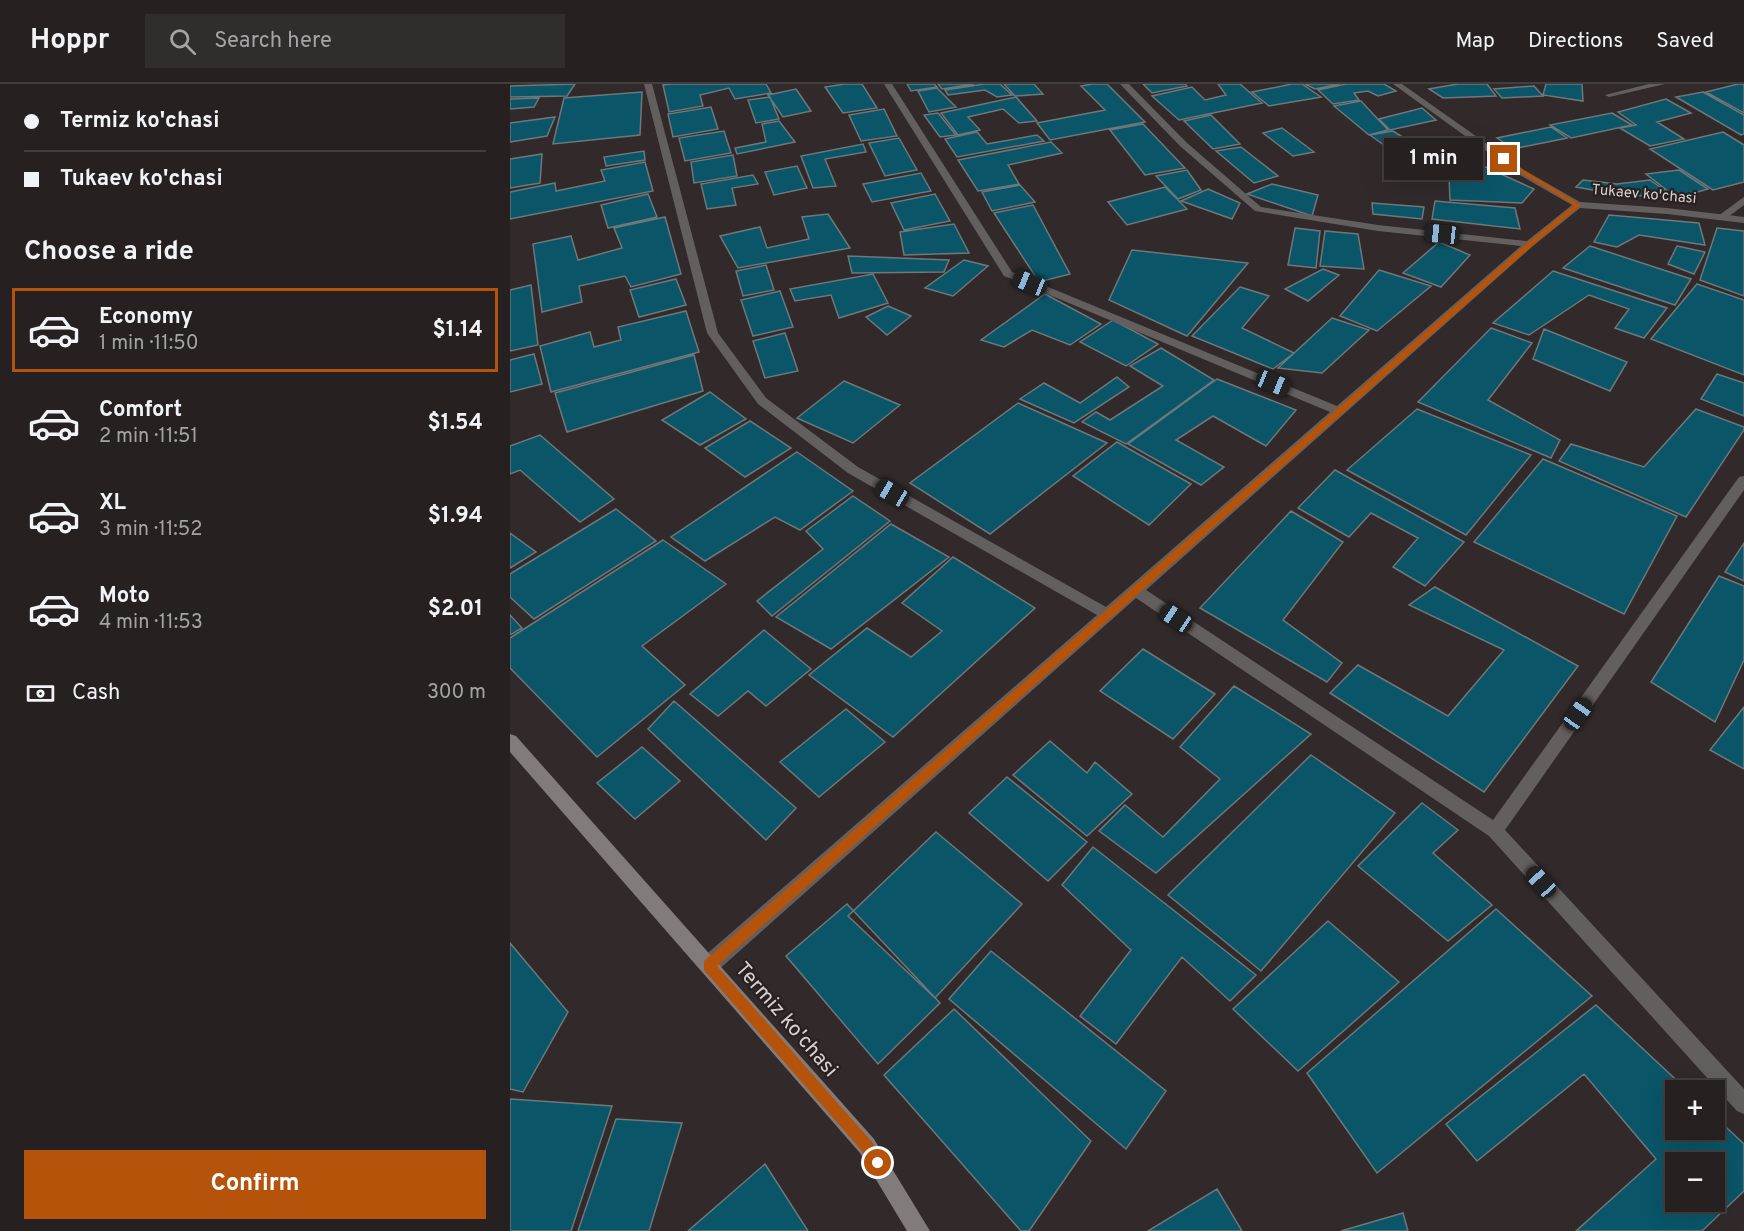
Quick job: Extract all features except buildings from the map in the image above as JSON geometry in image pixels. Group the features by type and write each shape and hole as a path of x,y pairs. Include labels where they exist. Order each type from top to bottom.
{"main road":[{"name":"Termiz ko'chasi","path":"510,741 867,1146 920,1231"}],"street":[{"path":"648,84 713,333 762,401 853,470 1108,615"},
{"path":"888,84 1008,274 1340,411"},
{"path":"1124,84 1183,144 1258,209 1378,228 1529,244"},
{"name":"Tukaev ko'chasi","path":"1397,84 1521,172 1578,205 1744,220"},
{"path":"1609,95 1661,84"},
{"path":"1721,218 1744,200"},
{"path":"709,965 1529,244 1578,205"},
{"path":"1495,831 1744,480"},
{"path":"1137,591 1495,831 1744,1104"}],"route":[{"path":"878,1163 867,1146 709,965 1529,244 1578,205 1521,172 1504,159"}]}
